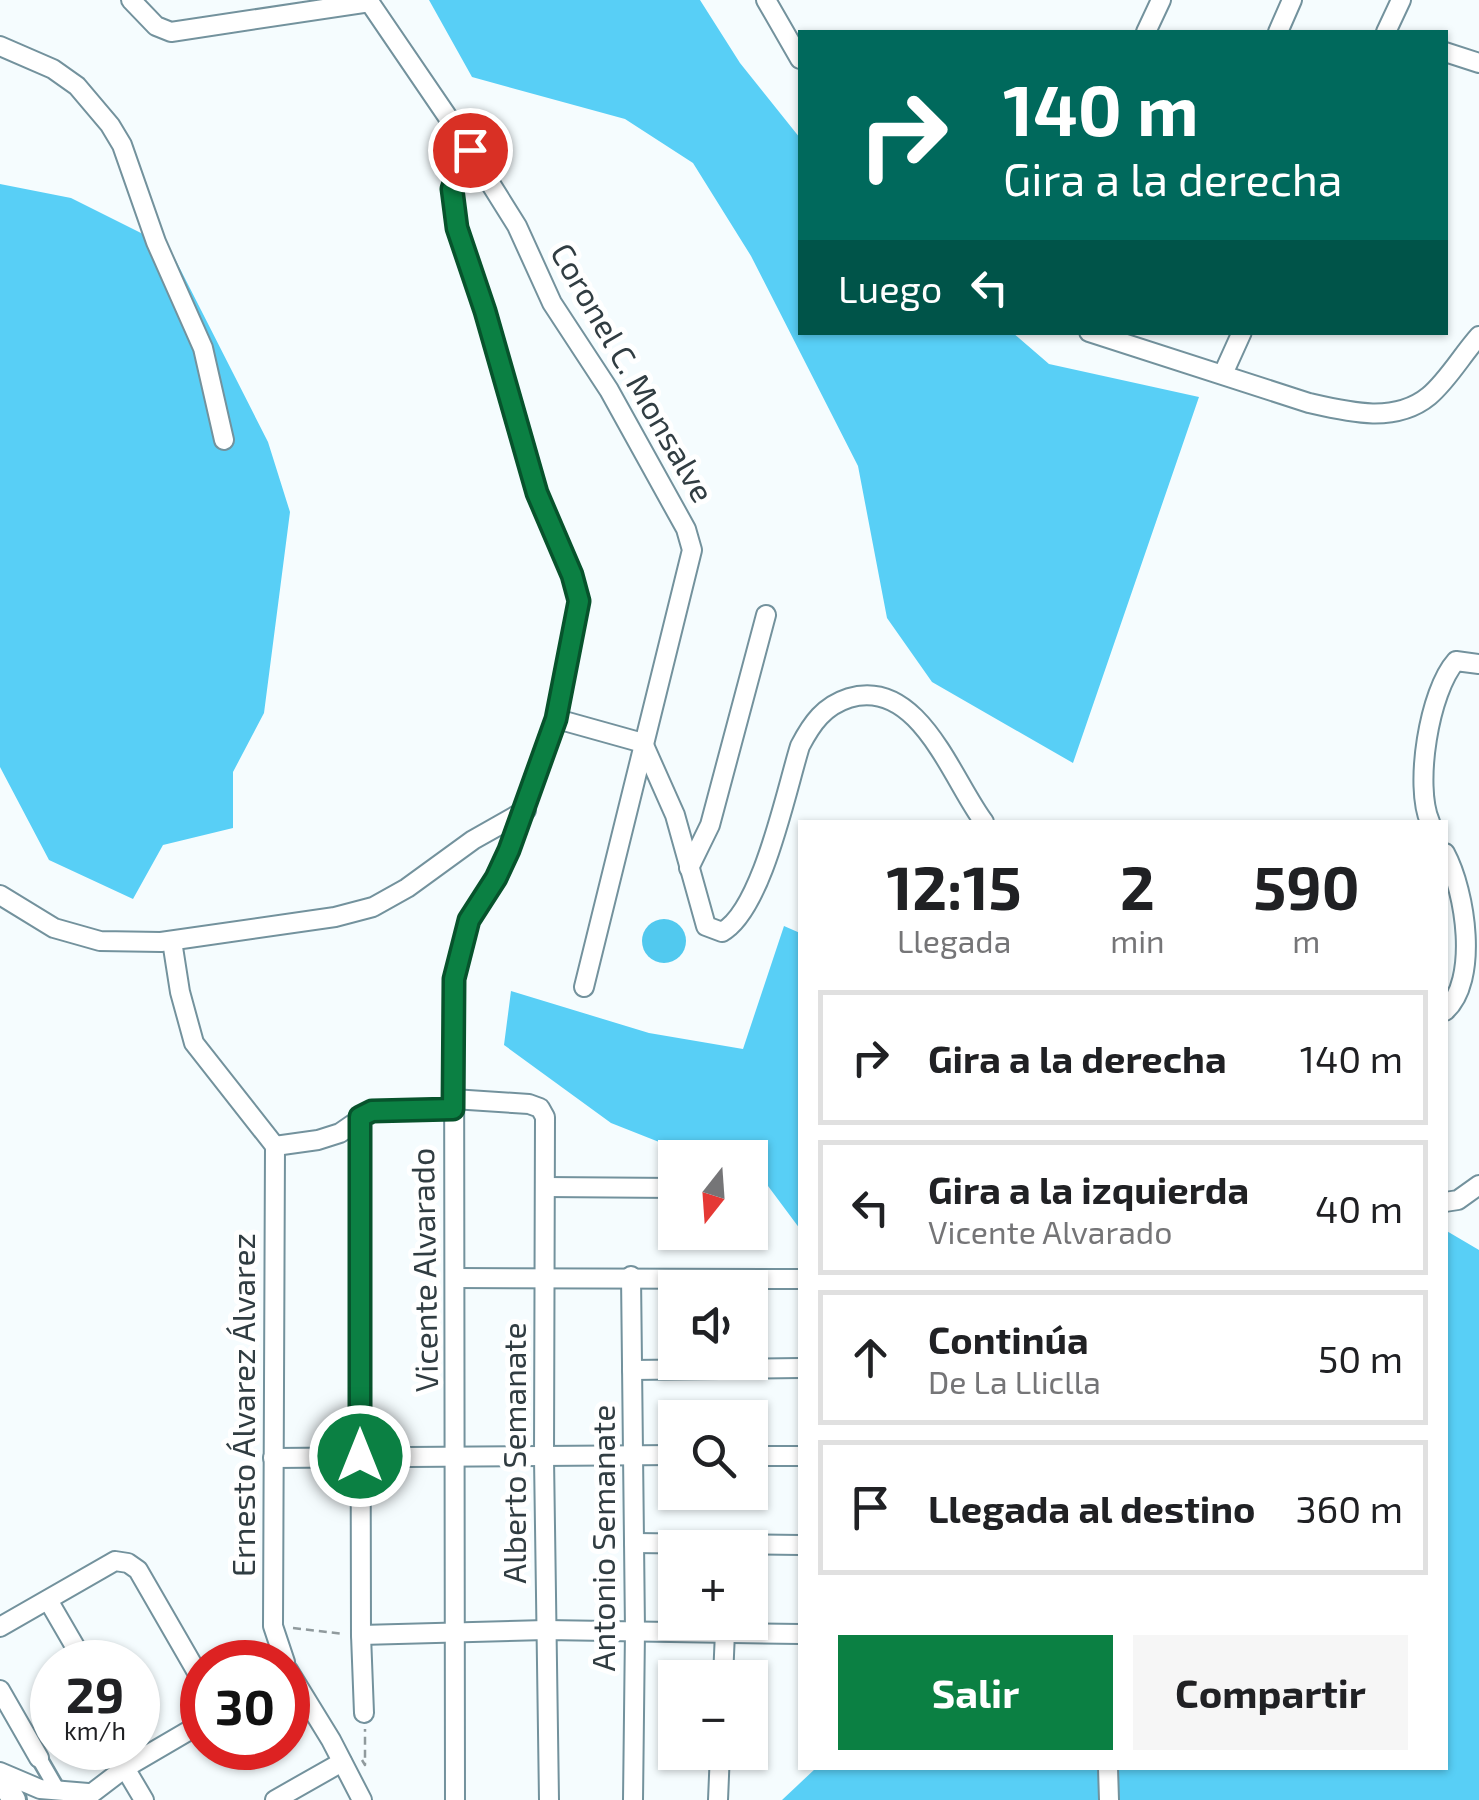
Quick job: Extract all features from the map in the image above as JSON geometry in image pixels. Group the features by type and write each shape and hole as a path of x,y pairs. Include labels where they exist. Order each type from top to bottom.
{"street":[{"path":"131,0 156,26 171,32 369,1"},
{"path":"766,0 798,56"},
{"path":"1147,30 1161,0"},
{"path":"1279,30 1292,0"},
{"path":"1387,30 1401,0"},
{"name":"Coronel C. Monsalve","path":"369,1 517,226 552,303 610,390 692,550 584,988"},
{"path":"0,46 53,69 77,86 122,145 156,242 203,348 224,440"},
{"path":"1448,53 1479,63"},
{"name":"Vicente Alvarado","path":"455,1800 454,979 469,920 496,878 526,810 556,719 579,601 537,493 457,228 452,189 470,150"},
{"path":"1099,335 1309,403 1387,415 1428,397 1479,336"},
{"path":"1223,374 1241,335"},
{"path":"689,868 710,825 766,615"},
{"path":"1429,820 1422,806 1422,772 1443,675 1456,661 1479,664"},
{"path":"556,719 643,742 677,822 706,926 722,932 743,916 756,890 800,746 824,710 862,694 893,701 924,726 983,820"},
{"path":"0,895 54,928 100,941 172,941 334,918 373,908 473,840 526,810"},
{"path":"677,822 695,830 710,825"},
{"path":"1448,858 1458,876 1472,951 1468,984 1448,1010"},
{"path":"172,941 180,992 194,1042 275,1146 340,1133 372,1111 453,1104"},
{"name":"Alberto Semanate","path":"453,1104 540,1108 546,1117 544,1458 549,1800"},
{"path":"360,1117 364,1713"},
{"name":"Ernesto Álvarez Álvarez","path":"275,1146 273,1626 278,1640"},
{"path":"1448,1202 1458,1200 1479,1185"},
{"path":"545,1187 658,1188"},
{"name":"Antonio Semanate","path":"631,1276 634,1800"},
{"path":"456,1278 798,1279"},
{"path":"632,1370 798,1368"},
{"path":"273,1458 658,1456"},
{"path":"768,1456 798,1456"},
{"path":"634,1543 798,1545"},
{"path":"4,1621 115,1561 128,1562 138,1570 180,1643"},
{"path":"48,1600 71,1640"},
{"path":"361,1635 658,1631"},
{"path":"768,1633 798,1634"},
{"path":"0,1690 30,1742"},
{"path":"310,1702 349,1756 362,1800"},
{"path":"275,1800 349,1756"},
{"path":"46,1770 58,1791"},
{"path":"0,1774 40,1790 85,1797 119,1770"},
{"path":"137,1770 144,1800"},
{"path":"718,1800 719,1770"},
{"path":"1108,1770 1109,1800"},
{"path":"0,1774 14,1800"}],"path":[{"path":"273,1626 361,1635"},
{"path":"349,1756 365,1765 364,1713"}],"shaded area":[{"path":"429,0 700,0 740,63 798,136 798,335 1015,335 1049,364 1199,397 1073,763 932,682 887,618 858,466 751,256 693,163 625,119 472,77"},
{"path":"0,184 71,198 169,247 268,442 290,512 264,713 233,772 233,828 163,845 133,899 49,860 0,767"},
{"path":"664,919 680,925 686,941 680,957 664,963 648,957 642,941 648,925"},
{"path":"784,926 798,932 798,1226 768,1186 768,1140 658,1142 611,1123 504,1045 511,991 649,1033 743,1049"},
{"path":"1448,1232 1479,1250 1479,1800 782,1800 814,1770 1448,1770"}],"route":[{"path":"360,1456 360,1117 372,1111 453,1109 454,979 469,920 496,878 526,810 556,719 579,601 537,493 457,228 452,189 470,150"}]}
